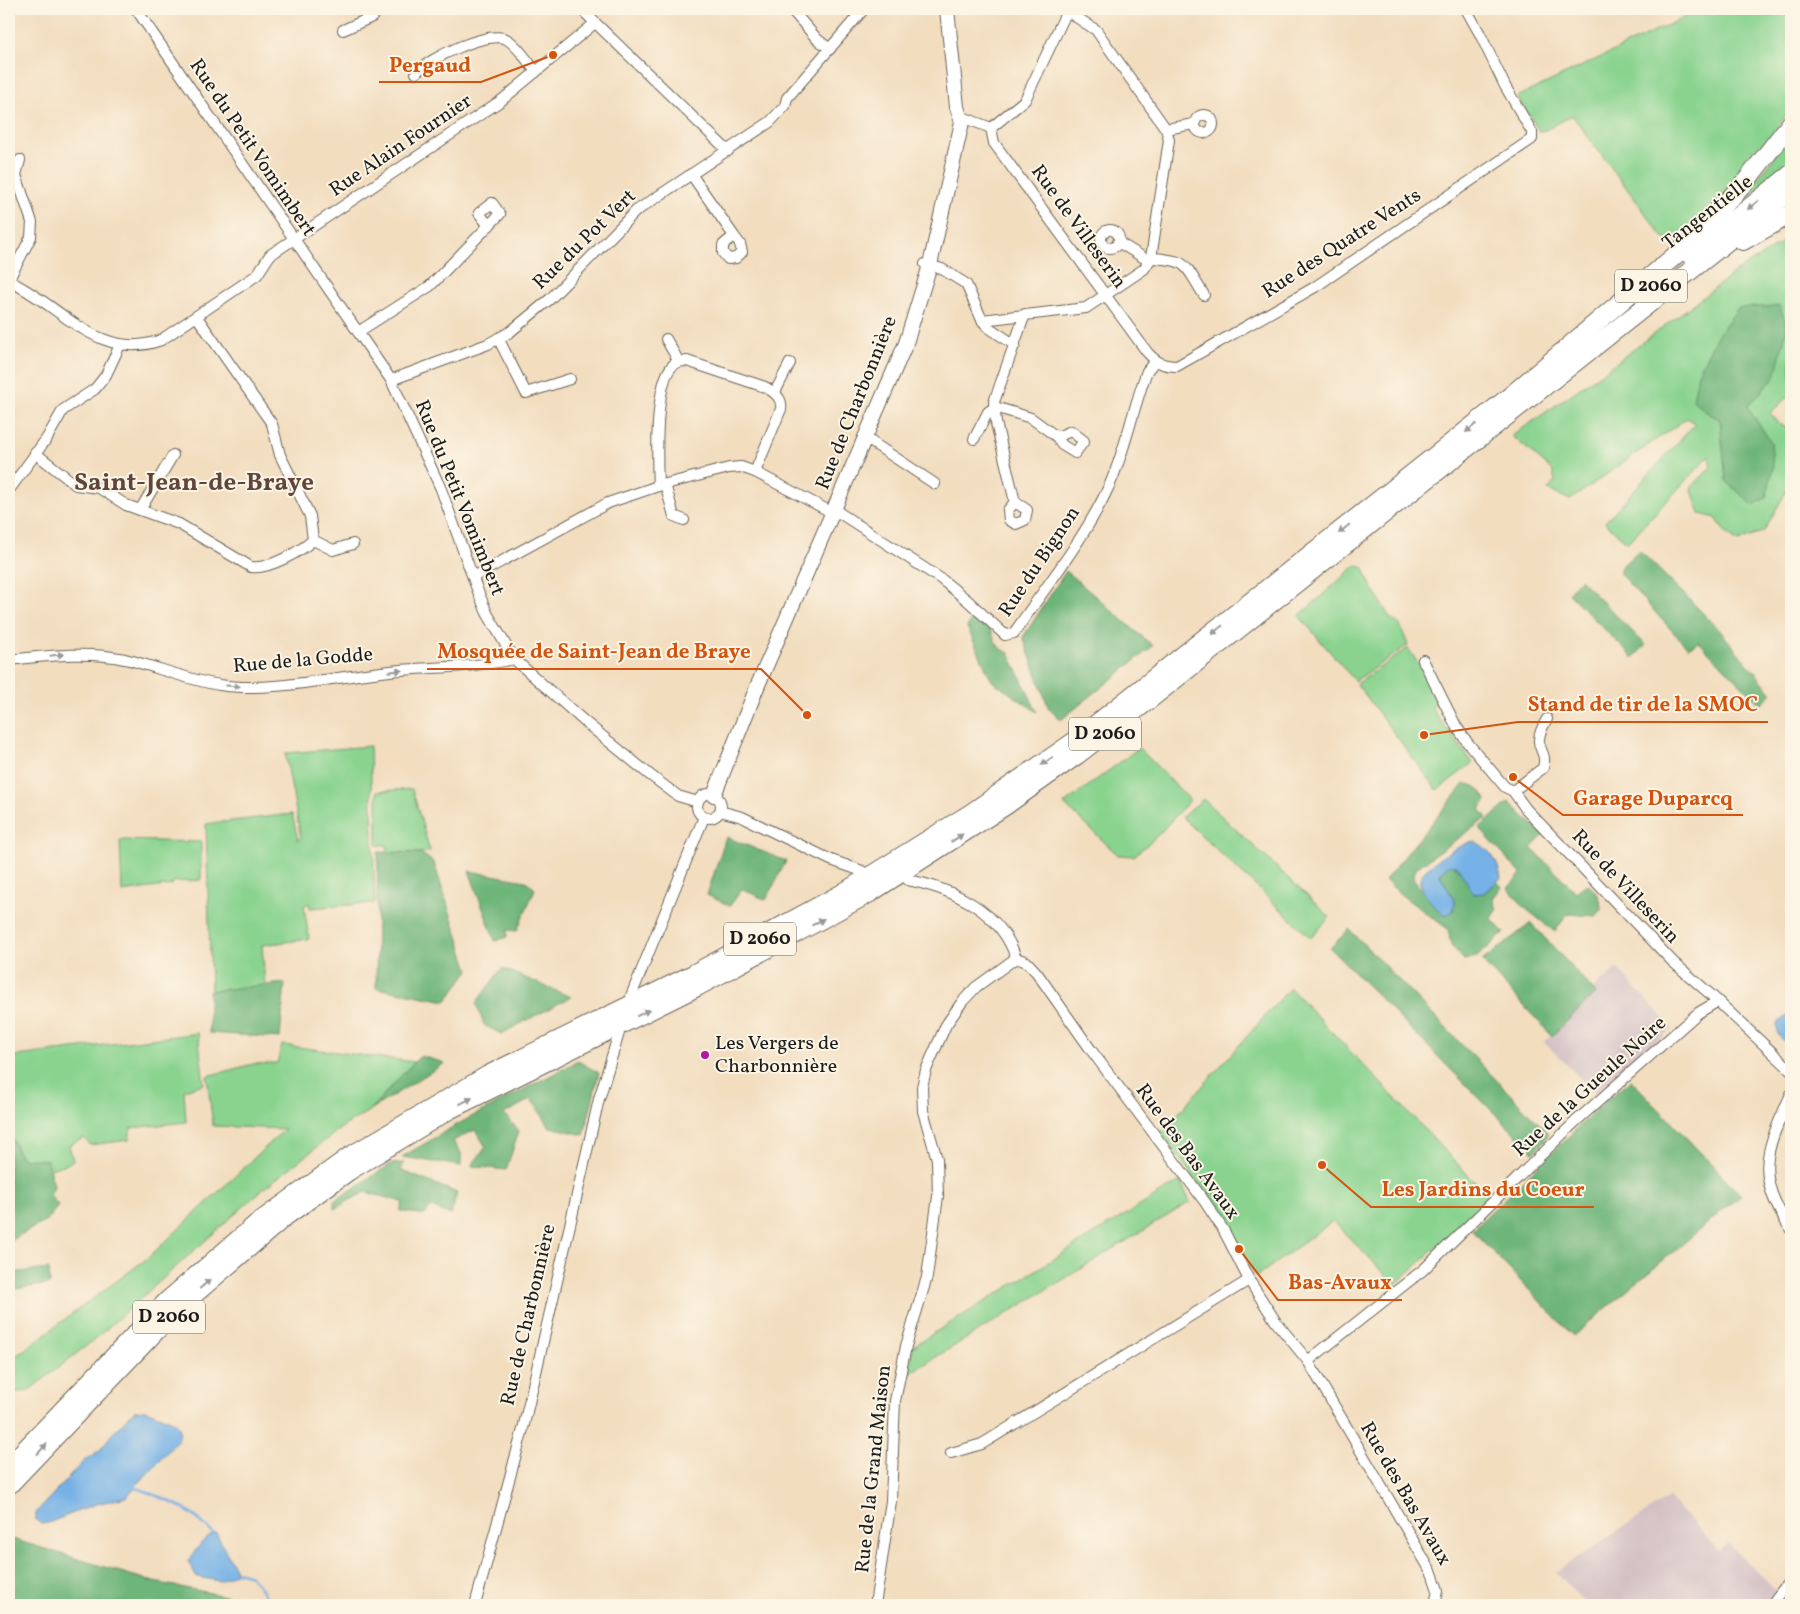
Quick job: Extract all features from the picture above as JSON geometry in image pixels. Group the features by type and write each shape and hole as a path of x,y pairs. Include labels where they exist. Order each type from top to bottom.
{"highway":[{"path":"1510,397 1677,254 1743,185 1791,122"},
{"name":"Tangentielle","path":"1510,397 1791,174"},
{"name":"D 2060","path":"9,1485 176,1310 286,1216 349,1171 442,1114 800,932 870,893 981,822 1078,755 1149,700 1791,191"},
{"path":"1610,335 1730,249 1791,214"},
{"name":"D 2060","path":"9,1466 168,1300 256,1224 304,1187 350,1156 444,1099 771,933 849,889 971,813 1072,743 1140,691 1510,397"}],"street":[{"name":"Rue du Petit Vomimbert","path":"136,9 391,380 441,488 487,613 514,659 585,722 650,775 678,796 698,802"},
{"path":"343,30 372,17 378,9"},
{"path":"581,9 728,151"},
{"path":"791,9 811,34 830,49"},
{"name":"Rue du Pot Vert","path":"391,380 510,332 550,299 636,211 776,117 785,106 787,98 864,9"},
{"name":"Rue de Charbonnière","path":"714,795 867,439 906,343 962,122 957,106 947,9"},
{"name":"Rue des Quatre Vents","path":"1156,362 1166,366 1177,366 1266,313 1315,287 1532,139 1532,132 1505,86 1466,9"},
{"path":"960,116 991,128 1025,100 1067,10 1096,30 1166,128 1169,140 1150,259 1144,269 1086,308 982,320"},
{"name":"Rue Alain Fournier","path":"120,346 146,345 162,340 197,317 257,275 270,254 502,100 595,22"},
{"path":"416,73 422,65 472,42 494,36 508,40 536,72"},
{"path":"1166,128 1194,124"},
{"name":"Rue de Villeserin","path":"991,128 994,143 1156,362"},
{"path":"9,490 63,410 95,389 106,375 120,346 86,332 44,300 9,280 32,230 32,222 16,175 20,160"},
{"path":"691,174 734,236"},
{"path":"358,332 430,286 489,226"},
{"path":"1118,242 1150,259 1174,259 1183,263 1204,295"},
{"path":"927,264 942,269 966,284 982,320 988,327 1014,344"},
{"path":"1015,502 996,423 995,406 1025,314"},
{"path":"197,317 272,424 280,455 310,516 313,540"},
{"path":"498,338 526,393 570,379"},
{"path":"666,339 679,362"},
{"path":"684,520 674,516 661,485 659,408 669,373 673,366 679,362 687,361 775,392 782,404 781,409 755,472"},
{"name":"Rue du Bignon","path":"834,512 941,579 1005,635 1010,635 1014,633 1097,509 1110,483 1147,371 1156,362"},
{"path":"775,392 790,363"},
{"path":"995,406 1031,418 1057,436"},
{"path":"974,439 988,412 995,406"},
{"path":"867,439 935,484"},
{"path":"35,453 76,485 99,488 126,505 179,524 251,567 259,567 296,554 313,540"},
{"path":"140,510 173,455"},
{"path":"473,577 608,502 661,485 735,467 755,472 834,512"},
{"path":"313,540 333,550 353,544"},
{"name":"Rue de la Godde","path":"9,660 63,654 82,654 123,659 220,685 248,687 391,671 489,665 514,659"},
{"name":"Rue de Villeserin","path":"1423,660 1467,742 1505,787 1513,791 1526,809 1663,952 1791,1070"},
{"path":"1513,791 1543,768 1544,764 1537,743 1547,720"},
{"path":"706,795 714,795 721,804 720,811 715,817 704,817 698,809 698,802 706,795"},
{"path":"720,811 742,817 831,860 862,871"},
{"path":"631,996 704,817"},
{"path":"908,880 937,886 968,900 997,924 1010,941 1016,958"},
{"name":"Rue des Bas Avaux","path":"1016,958 1027,962 1037,972 1091,1050 1205,1202 1224,1231 1249,1280 1276,1322 1308,1361 1432,1573 1438,1590 1435,1605"},
{"name":"Rue de la Grand Maison","path":"875,1605 891,1501 895,1401 906,1346 927,1277 938,1196 936,1159 922,1111 922,1087 926,1070 946,1025 962,1002 976,987 1016,958"},
{"name":"Rue de la Gueule Noire","path":"1308,1361 1423,1270 1575,1122 1698,1013 1718,1001"},
{"name":"Rue de Charbonnière","path":"475,1605 523,1428 599,1099 620,1033"},
{"path":"1791,1094 1770,1150 1767,1176 1775,1206 1791,1230"},
{"path":"951,1453 982,1444 1249,1280"},
{"path":"1771,1605 1791,1581"}],"shaded area":[{"path":"1617,968 1673,1028 1597,1095 1544,1042 1596,993 1594,988"},
{"path":"1669,1498 1719,1550 1728,1543 1776,1591 1764,1605 1587,1605 1555,1572"}],"green space":[{"path":"1702,9 1791,9 1791,108 1767,143 1720,198 1673,240 1663,237 1572,115 1546,130 1539,131 1517,97"},
{"path":"1791,136 1791,163 1753,194 1749,194 1750,188"},
{"path":"1791,237 1791,396 1770,413 1780,424 1791,428 1791,483 1764,531 1738,542 1726,533 1716,518 1700,514 1691,488 1711,467 1709,456 1627,543 1605,522 1695,424 1687,418 1570,500 1548,490 1555,481 1552,470 1512,436 1617,362 1737,271"},
{"path":"1780,306 1787,328 1775,377 1747,407 1771,442 1773,468 1766,498 1753,505 1726,481 1720,420 1705,411 1693,400 1698,373 1717,336 1738,308"},
{"path":"1639,550 1716,626 1772,693 1761,705 1699,642 1688,648 1620,574 1620,568"},
{"path":"1356,565 1364,568 1369,582 1390,618 1400,625 1408,645 1355,681 1299,616"},
{"path":"1066,571 1153,646 1061,720 1049,709 1023,637"},
{"path":"1580,579 1646,645 1633,658 1568,593"},
{"path":"975,614 987,623 997,644 1009,653 1037,712 992,681 967,627"},
{"path":"1408,648 1431,683 1438,702 1431,708 1473,763 1437,790 1357,684"},
{"path":"370,746 375,903 310,908 309,903 304,906 309,939 262,945 265,985 211,991 206,824 292,814 298,840 301,838 285,753"},
{"path":"1139,748 1190,800 1159,834 1134,856 1118,855 1064,804"},
{"path":"1464,784 1475,786 1482,793 1486,800 1480,809 1487,818 1416,868 1413,879 1441,914 1448,914 1455,902 1440,875 1450,865 1455,866 1464,876 1474,894 1484,893 1497,881 1502,887 1493,898 1497,909 1491,918 1504,933 1477,957 1464,960 1451,945 1448,929 1404,897 1385,880"},
{"path":"412,789 430,851 421,853 388,852 387,845 377,845 377,791"},
{"path":"1203,799 1330,917 1311,938 1182,817"},
{"path":"1509,802 1544,835 1531,848 1576,892 1587,884 1596,892 1601,911 1596,916 1567,914 1555,932 1525,908 1508,888 1521,874 1479,828"},
{"path":"726,837 786,861 766,900 742,889 730,906 707,895"},
{"path":"120,840 201,842 201,880 173,882 172,885 122,892"},
{"path":"378,852 421,853 434,863 469,970 446,1001 376,988"},
{"path":"469,871 526,881 535,889 517,931 507,930 507,937 495,941"},
{"path":"1531,923 1596,993 1552,1036 1482,961"},
{"path":"1349,929 1549,1134 1534,1153 1330,948"},
{"path":"502,968 571,997 501,1034 484,1025 476,1003"},
{"path":"285,983 280,1038 209,1033 209,991"},
{"path":"1290,988 1490,1198 1395,1285 1333,1221 1256,1277 1221,1215 1161,1133"},
{"path":"198,1033 204,1084 184,1090 186,1122 131,1128 129,1140 90,1145 84,1138 69,1145 73,1160 67,1164 50,1169 47,1162 21,1158 12,1139 9,1139 9,1057"},
{"path":"282,1045 414,1062 370,1110 341,1128 262,1190 94,1340 28,1391 9,1393 9,1361 149,1257 285,1129 213,1126 207,1076 253,1064 277,1063"},
{"path":"421,1056 445,1063 370,1110 414,1062"},
{"path":"578,1061 599,1073 584,1135 550,1127 531,1099 504,1114 519,1131 506,1170 471,1166 486,1147 475,1130 453,1141 461,1153 461,1166 402,1157 458,1124"},
{"path":"1631,1080 1741,1195 1573,1336 1472,1230 1605,1101"},
{"path":"9,1139 12,1139 21,1158 47,1160 54,1186 50,1196 58,1205 48,1220 9,1241"},
{"path":"404,1163 400,1170 457,1193 451,1215 431,1207 425,1215 400,1211 403,1202 365,1192 334,1209 334,1201 391,1164"},
{"path":"1180,1181 1190,1202 910,1373 913,1346"},
{"path":"49,1269 50,1284 9,1290 9,1273"},
{"path":"9,1538 154,1582 257,1602 260,1605 9,1605"}],"water":[{"path":"1473,841 1484,847 1492,855 1498,866 1501,878 1484,893 1474,894 1457,866 1451,865 1446,867 1440,875 1455,902 1453,911 1448,914 1441,914 1423,891 1420,882 1421,876 1441,857"},
{"path":"1791,1013 1791,1047 1780,1037 1776,1028 1777,1024"},
{"path":"146,1410 175,1422 180,1433 178,1440 126,1497 96,1504 48,1523 41,1524 36,1520 36,1513 40,1508 85,1460 100,1450 134,1411"},
{"path":"216,1533 237,1572 220,1581 197,1577 188,1561 208,1537"}],"waterway":[{"path":"135,1487 167,1500 187,1511 213,1534"},
{"path":"237,1572 251,1576 273,1605"}],"place":[{"name":"Pergaud","path":"553,55"},
{"name":"Mosquée de Saint-Jean de Braye","path":"807,715"},
{"name":"Stand de tir de la SMOC","path":"1424,735"},
{"name":"Garage Duparcq","path":"1513,777"},
{"name":"Les Vergers de Charbonnière","path":"705,1055"},
{"name":"Les Jardins du Coeur","path":"1322,1165"},
{"name":"Bas-Avaux","path":"1239,1249"}],"district":[{"name":"Saint-Jean-de-Braye","path":"194,483"}]}
